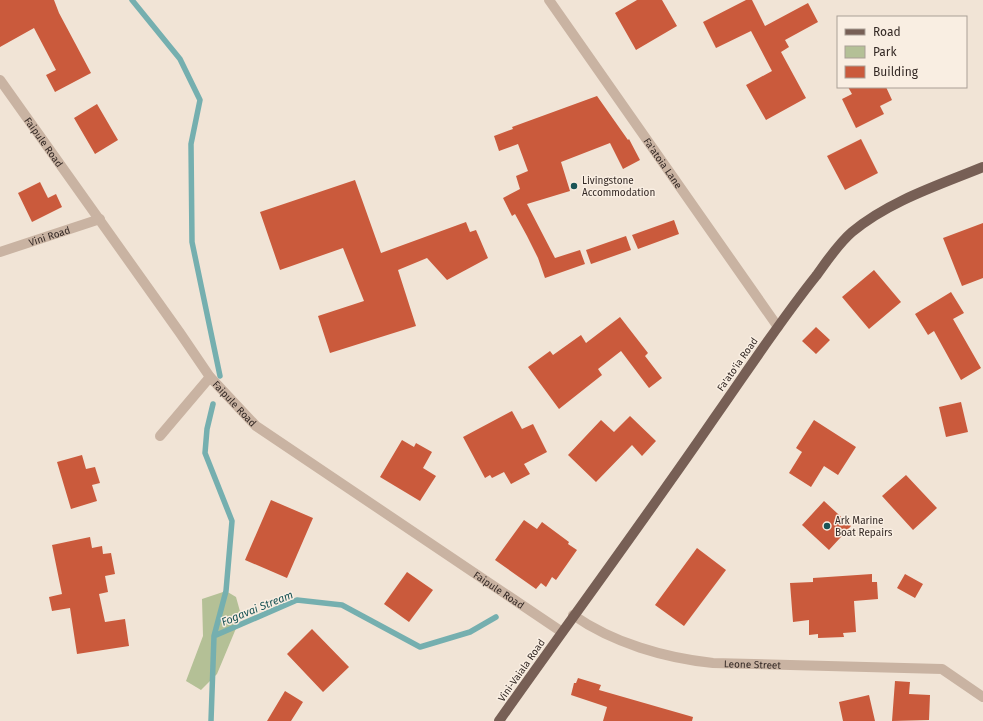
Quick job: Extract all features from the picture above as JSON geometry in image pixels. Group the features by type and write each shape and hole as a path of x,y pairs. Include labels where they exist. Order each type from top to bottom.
{"main road":[{"name":"Fa'ato'ia Road","path":"562,632 690,455 805,288 852,233 878,215 916,194 983,166"},
{"name":"Vini-Vaiala Road","path":"499,721 562,632"}],"street":[{"name":"Fa'atoia Lane","path":"549,0 778,327"},
{"name":"Faipule Road","path":"0,80 100,219 210,377 256,426 562,632"},
{"name":"Vini Road","path":"0,252 100,219"},
{"path":"160,436 210,377"},
{"name":"Leone Street","path":"573,615 582,622 624,642 683,660 713,663 942,669 983,697"}],"green space":[{"path":"226,591 236,597 241,615 217,674 201,690 186,681 203,636 202,599"}],"building":[{"path":"0,0 54,0 59,13 91,73 55,92 46,75 56,70 34,28 0,47"},
{"path":"637,0 662,0 677,26 636,50 615,13"},
{"path":"746,0 752,0 765,26 808,3 818,22 785,40 789,47 781,52 806,98 766,120 746,85 772,71 751,31 716,48 703,22"},
{"path":"849,88 886,88 892,100 880,106 884,114 856,128 842,99 852,94"},
{"path":"597,96 628,140 629,139 640,160 623,169 610,143 561,162 570,191 527,204 555,258 580,250 585,264 545,278 538,258 527,236 515,214 512,216 503,198 520,189 516,176 528,171 518,144 499,151 494,136 513,129 512,127"},
{"path":"97,104 118,140 95,154 74,118"},
{"path":"861,139 878,173 845,190 827,156"},
{"path":"355,180 381,253 466,222 470,232 476,230 488,258 447,280 427,258 398,270 416,326 330,353 318,316 364,301 343,248 280,270 260,212"},
{"path":"40,182 48,198 56,194 62,207 32,222 18,193"},
{"path":"674,220 679,234 638,249 632,235"},
{"path":"983,223 983,278 962,286 943,238"},
{"path":"626,236 631,250 591,264 586,250"},
{"path":"874,270 901,302 869,329 842,297"},
{"path":"951,292 964,313 953,319 981,368 961,380 934,331 928,335 915,314"},
{"path":"620,317 648,353 645,356 662,378 649,388 621,351 598,369 602,375 559,409 528,367 550,351 553,355 581,335 586,343"},
{"path":"816,327 830,340 816,354 802,341"},
{"path":"961,402 968,432 946,437 939,407"},
{"path":"512,411 522,429 533,424 547,452 524,464 530,474 511,484 504,472 492,478 490,475 485,478 463,437"},
{"path":"630,416 656,441 642,456 632,445 596,482 568,455 601,420 614,432"},
{"path":"814,420 856,447 838,475 824,466 811,487 789,473 802,452 796,448"},
{"path":"402,440 414,447 416,443 432,452 423,468 436,476 420,501 380,477"},
{"path":"82,455 86,469 95,467 100,483 92,485 97,501 71,509 57,462"},
{"path":"906,475 937,508 913,530 882,496"},
{"path":"271,500 313,518 287,578 245,560"},
{"name":"Ark Marine Boat Repairs","path":"824,501 851,526 829,550 802,525"},
{"path":"524,520 537,529 542,522 569,542 568,544 577,550 556,580 552,577 546,587 541,583 536,589 495,560"},
{"path":"90,537 92,548 102,546 103,554 111,553 115,574 105,576 108,592 99,594 105,622 125,619 129,646 77,654 70,608 52,611 49,597 62,594 52,545"},
{"path":"697,548 726,570 684,626 655,605"},
{"path":"407,572 433,590 409,622 384,604"},
{"path":"872,574 872,582 877,582 878,599 854,601 856,632 843,633 844,637 818,638 818,634 809,635 809,620 793,622 790,583 813,582 813,578"},
{"path":"905,574 923,584 915,598 897,588"},
{"path":"312,629 349,667 323,692 287,654"},
{"path":"578,678 601,685 599,690 693,717 692,721 603,721 607,707 571,695 574,683 576,683"},
{"path":"895,681 910,682 909,694 930,695 929,720 892,721"},
{"path":"285,691 303,702 291,721 267,721"},
{"path":"869,695 875,721 843,721 839,702"}],"waterway":[{"path":"132,0 180,59 200,100 191,144 192,242 220,376"},
{"path":"213,404 207,429 205,453 232,521 226,591 214,636"},
{"name":"Fogavai Stream","path":"211,721 214,636 297,600 342,605 420,647 470,632 496,617"}],"place":[{"name":"Livingstone Accommodation","path":"574,186"},
{"name":"Ark Marine Boat Repairs","path":"827,526"}]}
